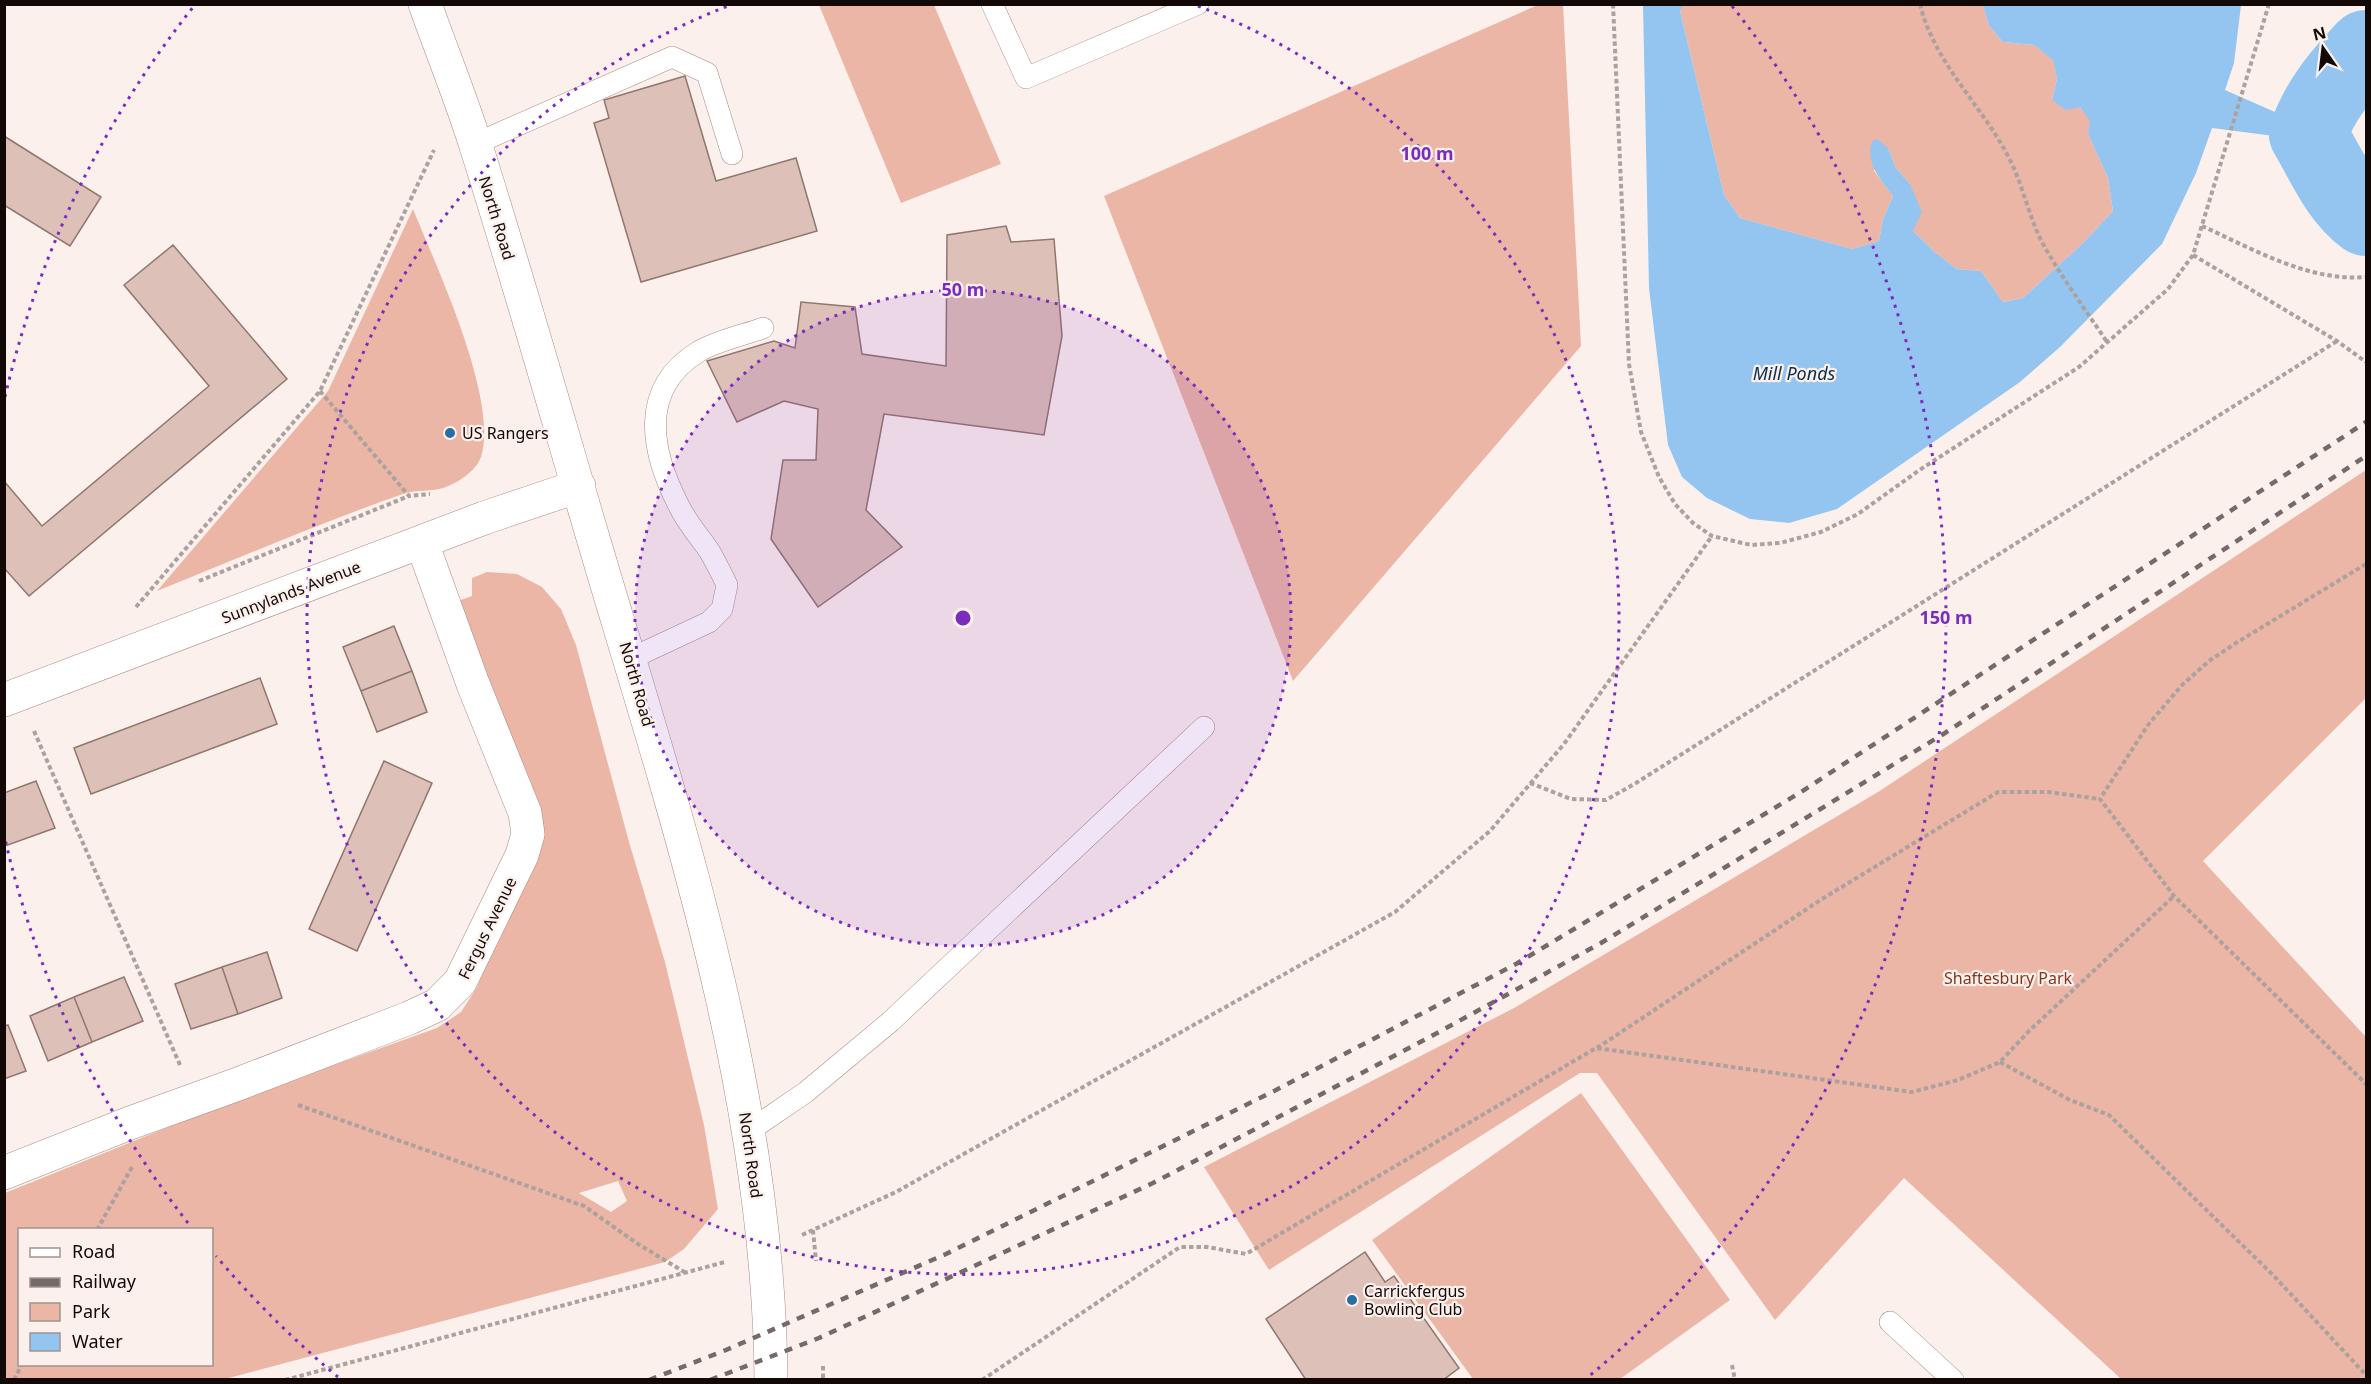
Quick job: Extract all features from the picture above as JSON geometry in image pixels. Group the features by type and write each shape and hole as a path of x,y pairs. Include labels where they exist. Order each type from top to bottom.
{"street":[{"name":"North Road","path":"425,4 475,144 579,486 630,659 717,973 750,1131 770,1319 771,1380"},
{"name":"Sunnylands Avenue","path":"11,697 484,518 579,486"},
{"name":"Fergus Avenue","path":"4,1173 409,1018 437,1005 450,995 460,982 522,855 528,834 525,813 469,674 422,543"}],"lane":[{"path":"992,4 1026,78 1198,4"},
{"path":"475,144 672,57 707,73 732,154"},
{"path":"630,659 709,622 722,609 728,585 711,554 679,507 658,457 654,435 657,402 673,372 699,351 763,328"},
{"path":"750,1131 806,1092 890,1022 1204,727"},
{"path":"1890,1322 1953,1380"}],"path":[{"path":"1613,4 1629,364 1641,432 1659,477 1675,504 1693,523 1712,536 1751,545 1780,543 1821,532 1858,514 1918,471 2079,367 2168,289 2193,255 2270,4"},
{"path":"1920,4 1923,18 1938,50 1984,117 2011,162 2046,251 2107,342"},
{"path":"129,615 320,391 434,150"},
{"path":"2202,226 2311,271 2348,278 2367,277"},
{"path":"2193,255 2337,340 2367,362"},
{"path":"1530,783 1571,799 1606,800 2337,340"},
{"path":"320,391 409,496"},
{"path":"191,584 409,496 431,494"},
{"path":"285,1380 764,1252 896,1192 1395,912 1490,831 1564,744 1712,536"},
{"path":"2100,799 2148,725 2182,685 2209,661 2367,564"},
{"path":"137,606 148,601"},
{"path":"11,697 195,1099"},
{"path":"982,1380 1180,1246 1207,1247 1246,1254 1596,1048 1822,899 1998,792 2048,792 2100,799 2174,896 2367,1083"},
{"path":"1596,1048 1912,1092 1958,1080 2000,1062 2029,1031 2174,896"},
{"path":"2000,1062 2070,1100 2109,1115 2272,1274 2367,1375"},
{"path":"238,1084 584,1206 638,1244 686,1273"},
{"path":"98,1228 162,1111"},
{"path":"813,1230 816,1261"},
{"path":"1732,1365 1735,1380"},
{"path":"14,1380 21,1366"},
{"path":"823,1366 824,1380"}],"green space":[{"path":"1540,4 1563,5 1581,346 1293,681 1104,196"},
{"path":"1683,4 1983,5 1989,26 2003,42 2034,45 2053,59 2057,79 2052,100 2080,107 2091,121 2088,134 2108,178 2113,211 2083,243 2023,298 2003,302 1981,271 1957,269 1913,231 1910,184 1896,168 1888,148 1874,171 1893,196 1883,219 1879,241 1852,249 1740,218 1724,195 1680,11"},
{"path":"819,5 934,5 1001,164 901,203"},
{"path":"413,209 449,297 473,368 481,402 484,432 479,462 466,476 449,486 408,492 157,591 328,391"},
{"name":"Shaftesbury Park","path":"2366,470 2366,698 2203,861 2366,1037 2366,1379 2121,1379 1904,1178 1775,1320 1597,1073 1580,1073 1269,1270 1204,1167 1514,1008 1878,792"},
{"path":"487,572 517,574 542,587 561,609 576,645 629,842 665,962 704,1125 718,1209 684,1249 665,1262 225,1379 5,1380 5,1193 233,1101 437,1028 461,1012 476,989 518,893 538,855 458,601 472,596 472,578","holes":["618,1181 627,1201 611,1212 579,1193"]},
{"path":"1581,1093 1730,1300 1620,1379 1473,1379 1372,1240"}],"water":[{"name":"Mill Ponds","path":"1643,5 1683,5 1680,11 1724,195 1740,218 1852,249 1879,241 1883,219 1893,196 1872,164 1870,149 1872,141 1877,139 1888,148 1896,168 1910,184 1922,212 1913,231 1957,269 1981,271 2003,302 2023,298 2083,243 2113,211 2108,178 2088,134 2090,121 2080,107 2066,110 2052,100 2057,79 2053,60 2034,45 2003,42 1989,26 1983,5 2241,5 2234,63 2225,90 2311,128 2305,140 2212,128 2196,173 2162,244 2060,347 2020,382 1837,509 1789,523 1750,519 1707,498 1682,477 1668,445 1649,288"}],"building":[{"path":"685,76 716,181 796,158 817,231 641,282 594,123 609,118 604,100"},
{"path":"4,136 101,197 70,246 4,205"},
{"path":"1006,226 1011,242 1054,239 1062,336 1044,435 884,414 866,510 902,547 818,607 771,539 783,460 816,460 818,409 784,401 737,422 707,361 774,341 795,348 801,302 855,307 862,354 946,366 947,235"},
{"path":"173,245 287,379 29,596 4,568 4,481 42,526 209,386 124,285"},
{"path":"394,626 412,671 361,691 343,647"},
{"path":"412,671 427,712 377,732 361,691"},
{"path":"260,678 277,724 91,794 74,748"},
{"path":"384,761 432,783 357,951 309,929"},
{"path":"36,781 55,828 5,846 4,793"},
{"path":"267,952 282,998 238,1014 222,967"},
{"path":"222,967 238,1014 191,1029 175,984"},
{"path":"124,977 143,1021 92,1042 74,997"},
{"path":"74,997 92,1042 48,1061 30,1016"},
{"path":"8,1025 26,1071 4,1079 4,1026"},
{"name":"Carrickfergus Bowling Club","path":"1365,1252 1385,1282 1394,1276 1459,1368 1443,1380 1306,1380 1266,1319"}],"waterway":[{"path":"2366,49 2325,98 2308,134 2340,189 2356,209 2366,217"}],"railway":[{"path":"649,1380 726,1350 946,1254 1276,1090 1516,964 1801,792 2366,422"},
{"path":"710,1380 819,1338 1153,1183 1428,1038 1601,943 1945,733 2366,456"}],"place":[{"name":"US Rangers","path":"450,433"},
{"name":"Carrickfergus Bowling Club","path":"1352,1300"}]}
